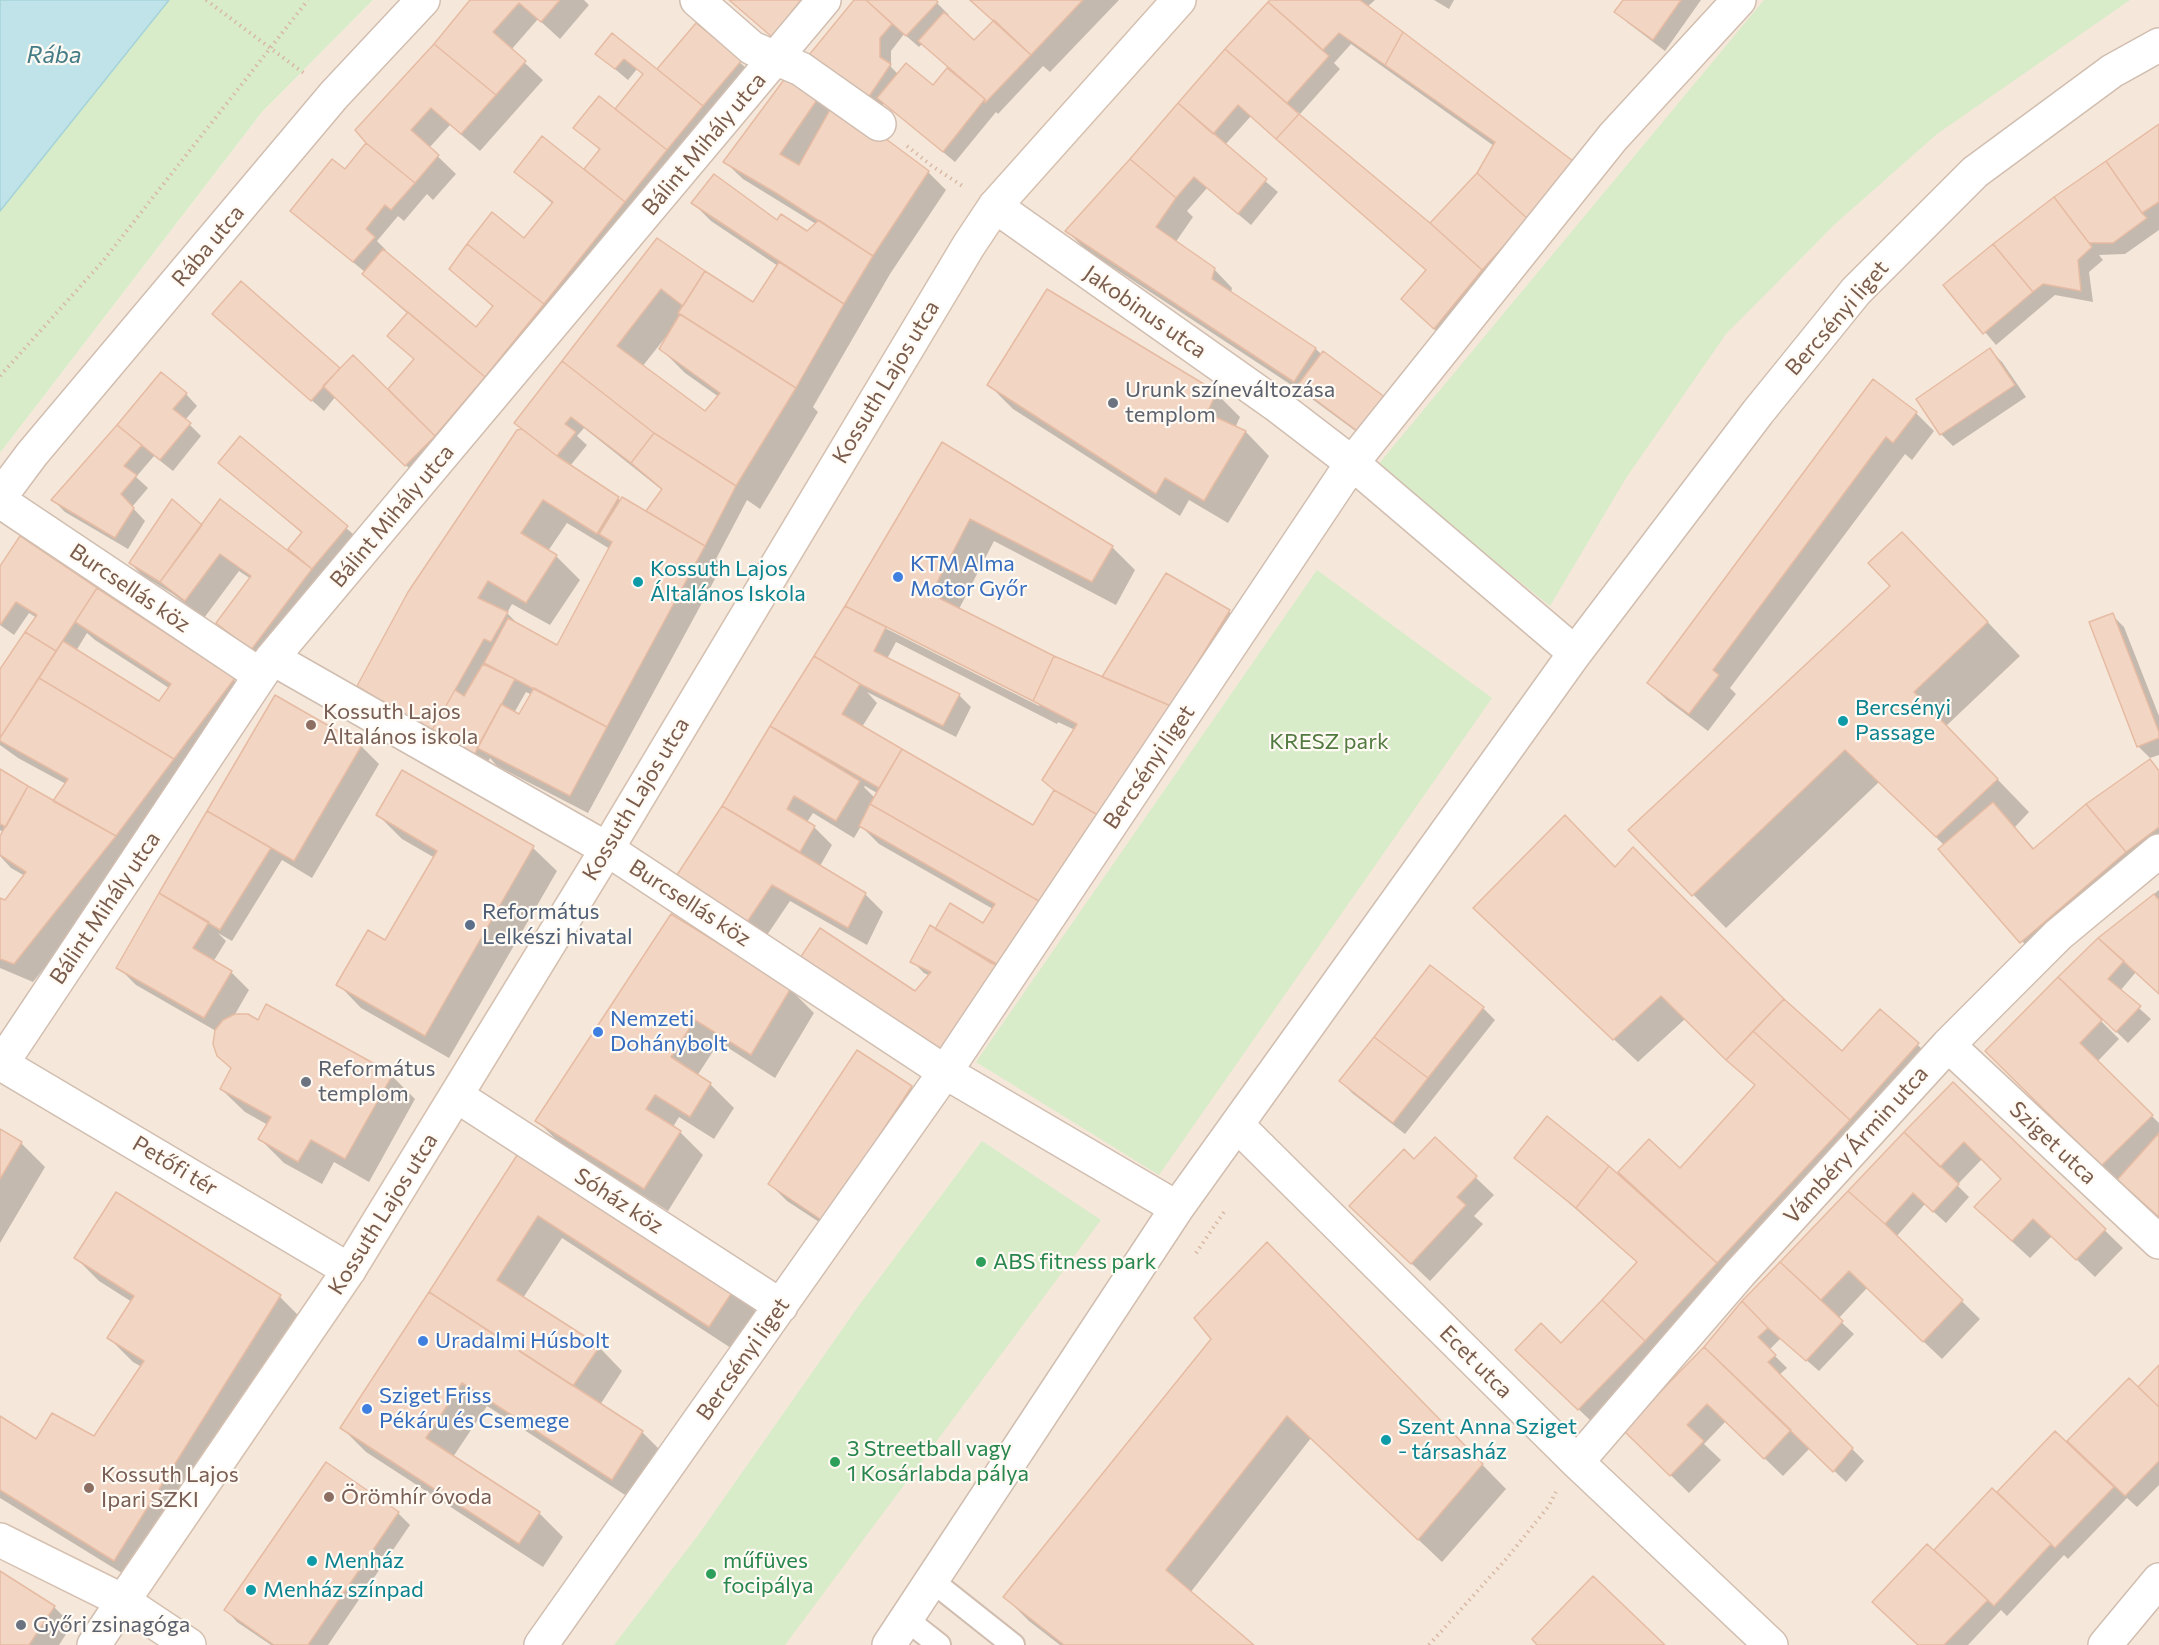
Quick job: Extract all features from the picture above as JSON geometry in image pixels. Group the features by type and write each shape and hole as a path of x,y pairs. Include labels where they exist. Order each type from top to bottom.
{"street":[{"name":"Rába utca","path":"0,499 32,454 334,95 423,0"},
{"path":"697,0 752,48 801,69 879,124"},
{"name":"Bálint Mihály utca","path":"1,1063 266,666 824,0"},
{"name":"Kossuth Lajos utca","path":"94,1645 349,1270 458,1096 969,245 995,206 1179,0"},
{"name":"Bercsényi liget","path":"541,1645 945,1072 1352,463 1613,138 1740,0"},
{"name":"Bercsényi liget","path":"897,1632 1177,1208 1575,653 1758,412 1856,291 1976,172 2112,71 2159,45"},
{"name":"Jakobinus utca","path":"995,206 1265,397 1352,463"},
{"path":"1352,463 1575,653"},
{"name":"Burcsellás köz","path":"0,499 266,666 607,849 945,1072"},
{"name":"Vámbéry Ármin utca","path":"1577,1462 1740,1273 1948,1045 2058,935 2159,851"},
{"name":"Sziget utca","path":"1948,1045 2159,1242"},
{"name":"Petőfi tér","path":"1,1063 349,1270"},
{"path":"945,1072 1177,1208"},
{"name":"Sóház köz","path":"458,1096 781,1306"},
{"name":"Ecet utca","path":"1238,1126 1577,1462 1770,1645"},
{"path":"0,1540 123,1602 189,1645"},
{"path":"2105,1645 2159,1580"}],"lane":[{"path":"931,1580 1013,1645"},
{"path":"897,1632 939,1645"}],"path":[{"path":"206,0 271,49"},
{"path":"0,376 102,261 308,0"},
{"path":"879,124 932,166 995,206"},
{"path":"1195,1254 1229,1205"},
{"path":"1429,1645 1521,1541 1548,1507 1563,1478 1577,1462"}],"shaded area":[{"path":"373,0 2159,0 2159,1645 0,1645 0,453 262,112"}],"green space":[{"path":"169,0 373,0 262,112 0,453 0,211"},
{"path":"1764,0 2130,0 1937,134 1835,224 1726,334 1626,478 1550,606 1377,466"},
{"name":"KRESZ park","path":"1317,570 1492,698 1159,1175 976,1062"},
{"path":"982,1141 1101,1220 785,1645 614,1645 699,1534 860,1304"}],"water":[{"name":"Rába","path":"0,0 169,0 0,211"}],"building":[{"path":"470,0 560,0 541,22 519,3 493,32 526,61 496,95 434,44"},
{"path":"729,0 801,0 772,37"},
{"path":"854,0 866,0 892,24 880,38 880,57 891,64 868,98 809,55"},
{"path":"866,0 936,0 938,2 906,36"},
{"path":"970,0 1083,0 1031,55"},
{"path":"1270,0 1360,0 1403,32 1385,65 1339,33 1323,50 1268,2"},
{"path":"1623,0 1681,0 1653,40 1614,12"},
{"path":"1268,2 1329,56 1287,103 1225,49"},
{"path":"944,12 974,40 994,20 1031,55 985,103 985,99 918,41"},
{"path":"696,23 742,60 703,106 657,69"},
{"path":"1403,32 1573,161 1528,219 1477,173 1495,142 1385,65"},
{"path":"612,33 703,106 667,150 615,109 643,74 624,59 615,69 595,54"},
{"path":"434,44 496,95 461,134 431,108 411,130 439,155 415,183 366,143 355,130"},
{"path":"1225,49 1299,114 1276,139 1238,105 1213,134 1178,103"},
{"path":"906,63 933,85 947,68 985,99 943,152 877,98"},
{"path":"789,73 821,94 780,154 799,165 835,101 929,171 873,256 776,193 723,162"},
{"path":"599,96 667,150 625,202 584,169 600,149 573,128"},
{"path":"1178,103 1267,179 1238,214 1194,177 1176,198 1130,159"},
{"path":"1299,114 1430,223 1482,270 1434,329 1401,299 1426,270 1276,139"},
{"path":"2159,124 2159,202 2142,213 2106,161"},
{"path":"542,136 625,202 544,304 467,244 492,212 524,238 553,202 514,172"},
{"path":"366,143 415,183 391,210 385,205 366,229 375,237 353,262 290,211 332,159 345,169"},
{"path":"1130,159 1176,198 1156,227 1215,268 1212,279 1316,348 1294,382 1065,231"},
{"path":"2106,161 2147,218 2113,243 2089,243 2054,197"},
{"path":"1477,173 1528,219 1482,270 1430,223"},
{"path":"714,174 777,220 781,214 807,231 819,220 873,256 844,304 691,203"},
{"path":"2054,197 2092,247 2078,260 2081,291 2043,284 2033,292 1993,244"},
{"path":"657,238 705,271 683,306 661,289 617,346 705,411 720,393 659,349 680,314 796,388 736,486 654,433 562,361"},
{"path":"467,244 544,304 485,377 362,274 383,249 476,327 493,306 449,269"},
{"path":"1993,244 2033,292 1983,334 1943,285"},
{"path":"779,262 844,304 796,388 678,313 705,271 753,302"},
{"path":"241,281 340,368 311,401 212,314"},
{"name":"Urunk színeváltozása templom","path":"1047,289 1217,392 1207,413 1246,431 1204,501 1165,478 1156,494 987,385"},
{"path":"408,312 485,377 435,436 388,389 414,359 387,336"},
{"path":"1990,348 2015,385 1940,435 1916,399"},
{"path":"1323,351 1386,398 1360,433 1297,386"},
{"path":"353,355 435,436 405,466 323,386"},
{"path":"562,361 654,433 631,463 571,417 565,424 576,432 557,456 514,423"},
{"path":"161,372 187,393 173,409 191,423 160,460 117,425"},
{"path":"1873,379 1917,412 1893,443 1886,437 1713,670 1719,675 1689,714 1647,683"},
{"path":"117,425 142,445 124,466 137,475 121,494 134,508 115,538 51,500"},
{"path":"522,429 557,456 619,497 597,534 543,500 521,533 557,555 526,603 488,581 478,598 508,612 491,642 484,639 431,732 357,686 408,592 517,430"},
{"path":"654,433 736,486 705,546 646,511 662,489 631,463"},
{"path":"240,436 348,526 312,569 288,549 302,532 218,463"},
{"path":"942,442 1113,546 1092,582 970,519 931,594 1054,656 1033,701 845,606"},
{"name":"Kossuth Lajos Általános Iskola","path":"622,497 705,546 607,727 484,663 508,618 557,645 612,542 599,534"},
{"path":"172,499 202,525 160,582 129,563"},
{"path":"220,499 312,569 251,650 216,623 251,576 220,554 185,601 160,582"},
{"name":"Bercsényi Passage","path":"1902,532 1988,622 1914,692 1998,779 1936,837 1845,750 1692,896 1628,830 1890,586 1868,563"},
{"path":"20,536 97,588 56,651 25,632 37,615 16,602 0,623 0,566"},
{"path":"1166,573 1230,610 1171,706 1102,677"},
{"path":"97,588 235,678 174,759 39,678 63,641 159,701 171,684 75,622"},
{"path":"845,606 886,627 874,651 960,694 943,726 860,684 814,656"},
{"path":"2113,613 2159,732 2159,738 2137,747 2089,622"},
{"path":"25,632 56,651 0,738 0,669"},
{"path":"814,656 860,684 842,714 902,749 879,788 770,726"},
{"path":"1054,656 1171,706 1098,815 1054,790 1042,780 1077,724 1033,701"},
{"path":"483,664 515,679 474,755 431,732 455,690 464,696"},
{"path":"39,678 174,759 116,836 53,801 68,779 0,741"},
{"path":"534,688 607,727 570,796 477,748 501,704 519,714"},
{"path":"275,695 362,745 294,861 207,811"},
{"path":"770,726 860,781 836,821 794,796 787,809 815,826 800,852 722,806"},
{"path":"902,749 1033,825 1054,790 1098,815 1044,904 870,804"},
{"path":"2150,759 2159,771 2159,827 2126,852 2086,804"},
{"path":"0,769 28,786 6,827 0,824"},
{"path":"402,770 534,846 425,1036 336,985 368,930 385,940 437,851 376,815"},
{"path":"28,786 116,836 14,964 0,959 0,898 5,900 26,872 0,855 0,836"},
{"path":"1993,802 2033,849 2086,804 2126,852 2020,943 1938,849"},
{"path":"870,804 1044,904 1002,967 935,929 950,903 983,923 995,904 859,826"},
{"path":"722,806 866,893 848,928 772,885 745,925 673,881"},
{"path":"207,811 271,848 220,930 159,893"},
{"path":"1565,815 1615,867 1633,847 1784,999 1726,1060 1661,996 1613,1040 1473,908"},
{"path":"159,893 209,922 193,948 232,971 204,1018 116,968"},
{"path":"2154,894 2159,900 2159,994 2098,938"},
{"path":"671,914 791,988 751,1055 695,1020 671,1057 711,1083 690,1117 655,1095 646,1109 681,1131 644,1189 535,1121"},
{"path":"930,925 991,963 1002,967 940,1058 798,961 820,928 915,991 931,972 910,962"},
{"path":"2098,938 2124,961 2108,979 2141,1006 2116,1032 2058,977"},
{"path":"1430,965 1484,1007 1428,1078 1374,1037"},
{"path":"2058,977 2102,1020 2080,1043 2153,1115 2101,1166 1985,1051"},
{"path":"1784,999 1842,1051 1880,1009 1919,1043 1850,1120 1753,1031"},
{"name":"Református templom","path":"266,1004 393,1074 345,1159 311,1140 298,1162 258,1139 271,1117 220,1089 231,1068 217,1056 213,1044 215,1030 223,1020 235,1014 248,1014 258,1020"},
{"path":"1753,1031 1850,1120 1717,1263 1618,1172 1649,1139 1680,1168 1755,1085 1726,1060"},
{"path":"1374,1037 1428,1078 1393,1123 1339,1081"},
{"path":"857,1050 912,1086 823,1221 768,1184"},
{"path":"1953,1082 2106,1229 2076,1260 2033,1219 2012,1241 1974,1207 2001,1179 1964,1142 1940,1167 1904,1132"},
{"path":"1547,1116 1609,1166 1576,1208 1514,1158"},
{"path":"0,1129 22,1142 0,1179"},
{"path":"1904,1132 1959,1184 1933,1212 1913,1193 1885,1224 1848,1191"},
{"path":"2159,1133 2159,1217 2117,1180"},
{"path":"1435,1137 1477,1176 1457,1197 1466,1205 1411,1264 1349,1206 1404,1149 1414,1159"},
{"path":"521,1149 735,1288 709,1327 538,1216 497,1280 600,1346 573,1386 429,1292"},
{"path":"1609,1166 1717,1263 1645,1341 1602,1300 1637,1262 1576,1208"},
{"path":"1848,1191 1963,1300 1923,1342 1849,1271 1821,1300 1780,1262"},
{"path":"116,1192 281,1295 114,1561 0,1490 0,1416 36,1439 52,1413 94,1436 144,1361 107,1338 134,1296 74,1258"},
{"name":"Szent Anna Sziget - társasház","path":"1267,1242 1483,1464 1418,1540 1287,1416 1166,1570 1254,1645 1064,1645 1003,1597 1211,1339 1194,1318"},
{"path":"1780,1262 1843,1321 1806,1361 1768,1328 1742,1301"},
{"path":"429,1292 643,1431 612,1480 462,1383 426,1438 540,1512 519,1544 340,1428"},
{"path":"1602,1300 1645,1341 1578,1410 1515,1350 1541,1323 1561,1343"},
{"path":"1742,1301 1768,1328 1758,1337 1776,1355 1768,1362 1853,1448 1833,1472 1704,1347"},
{"path":"1704,1347 1791,1430 1764,1459 1707,1404 1687,1425 1704,1441 1670,1476 1623,1430"},
{"path":"2159,1365 2159,1407 2138,1387"},
{"path":"2129,1378 2159,1407 2159,1461 2125,1496 2067,1441"},
{"path":"2055,1431 2114,1487 2055,1548 1997,1492"},
{"name":"Menház","path":"326,1462 399,1512 308,1645 274,1645 224,1610"},
{"path":"1992,1488 2051,1544 1994,1606 1934,1550"},
{"path":"1927,1544 1988,1600 1944,1645 1918,1645 1872,1602"},
{"name":"Győri zsinagóga","path":"0,1571 55,1606 29,1645 0,1645"},
{"path":"1593,1576 1665,1645 1537,1645 1532,1639"}],"place":[{"name":"Urunk színeváltozása templom","path":"1113,403"},
{"name":"KTM Alma Motor Győr","path":"898,577"},
{"name":"Kossuth Lajos Általános Iskola","path":"638,582"},
{"name":"Bercsényi Passage","path":"1843,721"},
{"name":"Kossuth Lajos Általános iskola","path":"311,725"},
{"name":"Református Lelkészi hivatal","path":"470,925"},
{"name":"Nemzeti Dohánybolt","path":"598,1032"},
{"name":"Református templom","path":"306,1082"},
{"name":"ABS fitness park","path":"981,1262"},
{"name":"Uradalmi Húsbolt","path":"423,1341"},
{"name":"Sziget Friss Pékáru és Csemege","path":"367,1409"},
{"name":"Szent Anna Sziget - társasház","path":"1386,1440"},
{"name":"3 Streetball vagy 1 Kosárlabda pálya","path":"835,1462"},
{"name":"Kossuth Lajos Ipari SZKI","path":"89,1488"},
{"name":"Örömhír óvoda","path":"329,1497"},
{"name":"Menház","path":"312,1561"},
{"name":"műfüves focipálya","path":"711,1574"},
{"name":"Menház színpad","path":"251,1590"},
{"name":"Győri zsinagóga","path":"21,1625"}]}
